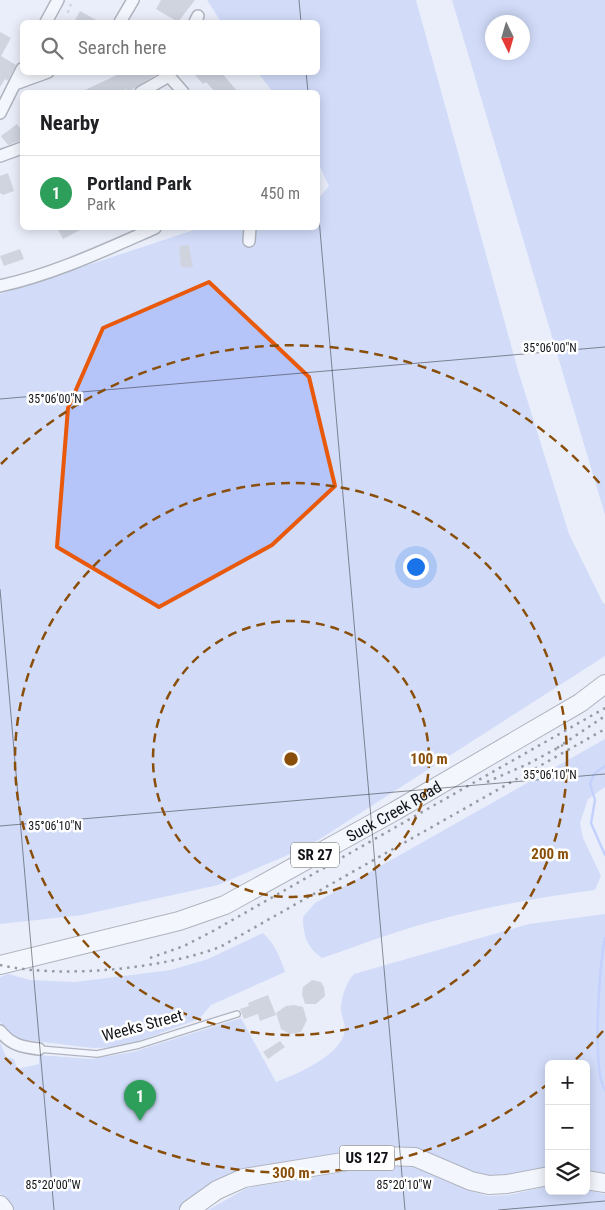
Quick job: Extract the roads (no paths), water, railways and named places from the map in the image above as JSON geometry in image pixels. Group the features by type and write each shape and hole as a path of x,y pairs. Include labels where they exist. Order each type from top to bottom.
{"main road":[{"name":"Suck Creek Road","path":"0,965 179,921 225,905 395,811 580,703 605,684"},
{"name":"US 127","path":"189,1210 218,1190 244,1178 380,1156 415,1157 470,1181 489,1185 507,1184 545,1177"},
{"path":"590,1181 605,1183"},
{"path":"0,1205 4,1210"}],"street":[{"path":"47,20 58,0"},
{"path":"121,20 133,0"},
{"path":"0,113 20,73"},
{"path":"15,84 40,75"},
{"path":"143,90 167,75"},
{"path":"170,75 181,90"},
{"path":"0,156 20,149"},
{"path":"0,286 19,282 87,258 150,230"},
{"path":"249,241 250,230"},
{"name":"Weeks Street","path":"0,1031 6,1039 18,1047 39,1049"}],"lane":[{"name":"Weeks Street","path":"39,1049 97,1054 139,1045 237,1014"}],"waterway":[{"path":"605,766 594,774 590,784 595,800 591,823 605,855"},
{"path":"605,938 598,1017 599,1062 601,1079 605,1090"}],"railway":[{"path":"150,958 184,946 213,931 605,708"},
{"path":"557,748 605,716"},
{"path":"0,965 52,971 111,970 169,961 220,947 605,729"},
{"path":"487,782 528,764 563,745"}],"place":[{"name":"Portland Park","path":"140,1121"}]}
